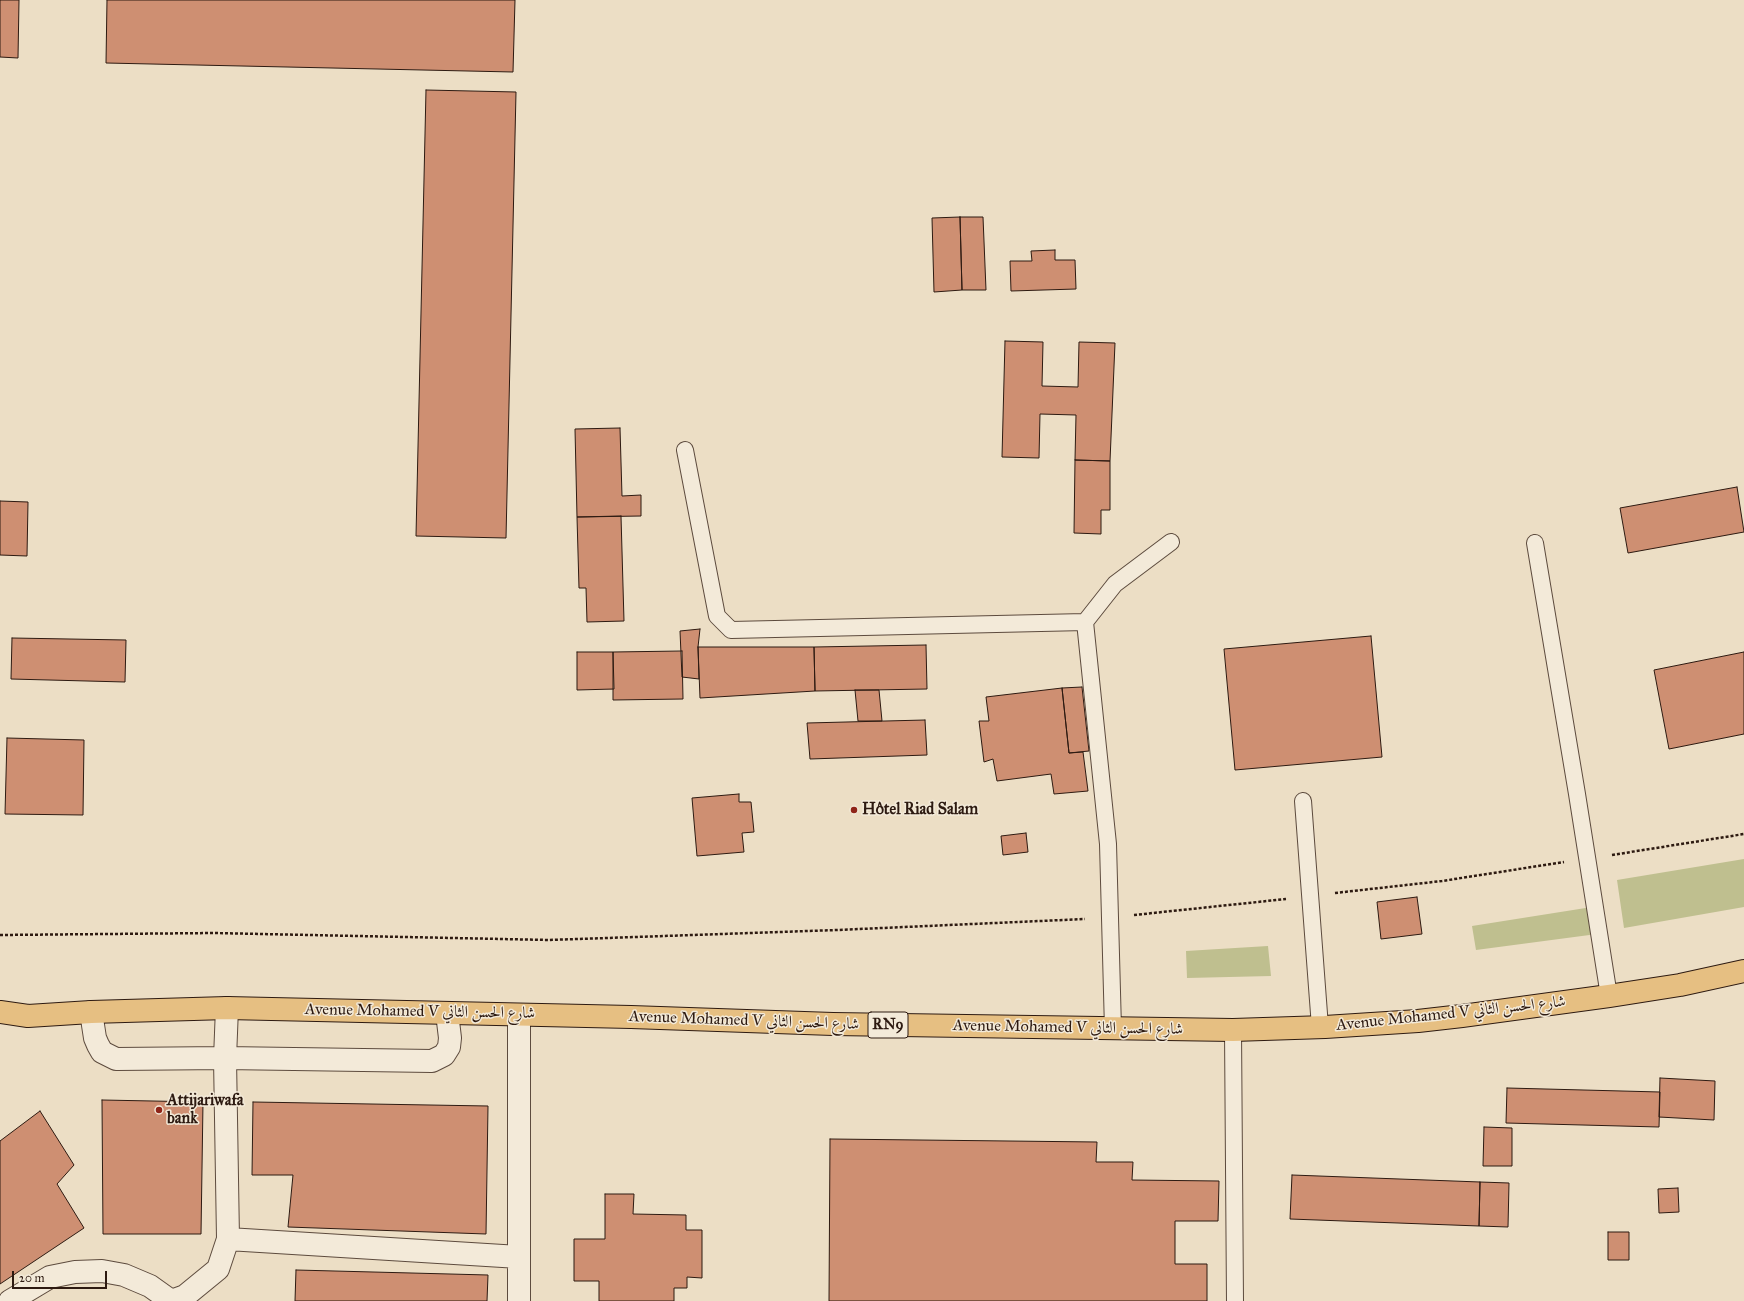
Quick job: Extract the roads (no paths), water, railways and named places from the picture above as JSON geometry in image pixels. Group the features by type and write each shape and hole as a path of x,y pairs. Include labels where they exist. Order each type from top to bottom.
{"main road":[{"name":"Avenue Mohamed V شارع الحسن الثاني","path":"0,1012 28,1016 91,1012 227,1008 519,1014 833,1024 1233,1030 1320,1027 1440,1018 1609,996 1680,985 1744,971"},
{"name":"Avenue Mohamed V شارع الحسن الثاني","path":"0,1027 28,1016"}],"street":[{"path":"10,1301 50,1277 74,1272 102,1271 124,1275 150,1286 171,1301 185,1296 218,1269 228,1239 225,1058 227,1008"},
{"path":"91,1012 95,1038 102,1052 116,1059 225,1058 432,1061 444,1055 449,1047 450,1038 447,1013"},
{"path":"519,1014 519,1301"},
{"path":"228,1239 519,1257"}],"lane":[{"path":"685,450 716,616 731,630 1085,622"},
{"path":"1113,1029 1108,844 1085,622 1115,584 1171,542"},
{"path":"1535,543 1609,996"},
{"path":"1303,801 1320,1027"},
{"path":"1233,1030 1235,1301"}],"place":[{"name":"Hôtel Riad Salam","path":"854,810"},
{"name":"Attijariwafa bank","path":"159,1110"}]}
